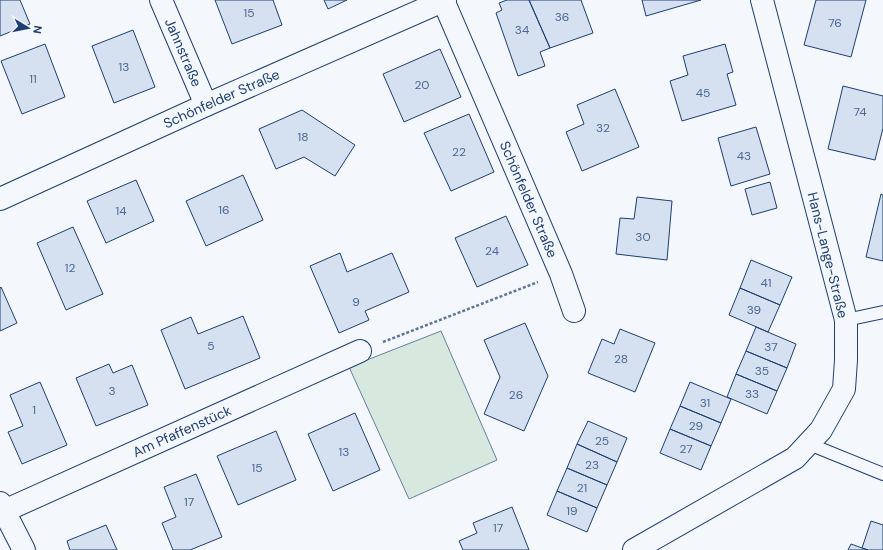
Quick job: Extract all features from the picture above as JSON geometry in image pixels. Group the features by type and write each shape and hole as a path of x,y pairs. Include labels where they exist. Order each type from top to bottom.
{"street":[{"name":"Jahnstraße","path":"161,0 206,105"},
{"name":"Schönfelder Straße","path":"0,199 206,105 444,0 561,274 574,311"},
{"name":"Hans-Lange-Straße","path":"634,550 795,458 822,430 844,389 846,320 762,0"},
{"name":"Am Pfaffenstück","path":"24,550 2,507 360,351"}],"lane":[{"path":"846,320 883,312"},
{"path":"809,444 883,474"}],"path":[{"path":"360,351 561,274"}],"shaded area":[{"path":"441,331 497,460 409,499 349,367"}],"building":[{"path":"0,0 20,0 30,24 0,36"},
{"path":"215,0 273,0 282,25 232,44"},
{"path":"324,0 347,0 328,9"},
{"path":"507,0 529,0 550,48 540,52 545,66 518,76 496,13 502,10 499,3"},
{"path":"529,0 581,0 593,33 550,48"},
{"path":"642,0 701,0 646,16"},
{"path":"816,0 866,0 851,57 804,45"},
{"path":"133,30 155,87 114,103 92,46"},
{"path":"45,44 65,97 22,114 1,61"},
{"path":"725,44 733,72 727,74 736,105 682,121 670,81 688,75 683,56"},
{"path":"440,49 461,97 404,122 383,74"},
{"path":"843,86 883,96 883,128 875,160 828,149"},
{"path":"615,89 639,147 582,171 566,132 584,124 577,105"},
{"path":"302,110 355,145 335,176 304,157 276,169 259,129"},
{"path":"469,114 494,172 451,191 424,133"},
{"path":"756,127 770,174 731,186 718,138"},
{"path":"243,175 263,220 206,246 186,201"},
{"path":"136,180 154,221 106,243 87,201"},
{"path":"770,182 777,208 752,215 745,189"},
{"path":"881,194 883,195 883,261 866,257"},
{"path":"637,197 672,201 667,260 616,254 620,218 634,219"},
{"path":"506,216 528,265 477,287 455,238"},
{"path":"73,227 103,294 66,310 37,243"},
{"path":"340,253 347,272 392,253 409,292 365,311 369,320 339,333 310,266"},
{"path":"751,260 792,277 780,305 740,288"},
{"path":"1,287 17,323 0,331 0,288"},
{"path":"740,288 780,305 768,332 729,315"},
{"path":"243,316 260,358 185,389 161,330 191,317 198,334"},
{"path":"525,323 548,376 524,431 484,414 500,377 484,340"},
{"path":"756,327 796,344 787,368 746,351"},
{"path":"620,329 655,343 635,392 588,373 602,339 614,344"},
{"path":"746,351 787,368 777,391 736,374"},
{"path":"109,364 113,373 132,365 148,405 96,426 76,378"},
{"path":"736,374 777,391 767,414 727,397"},
{"path":"40,382 67,445 22,464 8,432 23,426 10,395"},
{"path":"690,382 731,399 721,423 680,406"},
{"path":"680,406 721,423 711,446 670,429"},
{"path":"355,413 380,470 333,491 308,434"},
{"path":"588,421 627,438 617,462 577,444"},
{"path":"670,429 711,446 701,470 660,453"},
{"path":"276,431 296,480 238,505 217,456"},
{"path":"577,444 617,462 607,485 567,468"},
{"path":"567,468 607,485 597,508 557,491"},
{"path":"196,474 222,537 190,550 173,550 162,523 176,517 164,487"},
{"path":"557,491 597,508 587,532 547,515"},
{"path":"512,507 529,550 463,550 459,541 477,533 473,523"},
{"path":"871,521 883,525 883,550 868,550 862,548"},
{"path":"106,525 117,550 70,550 67,541"},
{"path":"851,544 862,548 868,550 848,550"}]}
